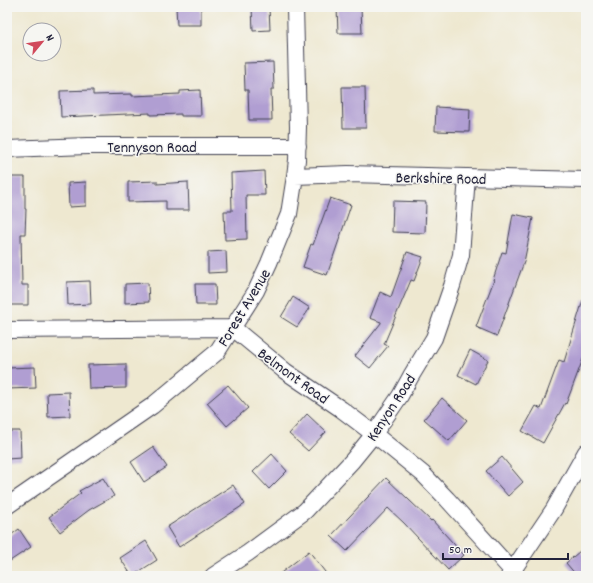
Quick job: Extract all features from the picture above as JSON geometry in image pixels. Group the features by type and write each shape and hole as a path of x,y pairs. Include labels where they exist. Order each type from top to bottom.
{"street":[{"name":"Forest Avenue","path":"7,506 152,406 217,352 256,291 269,263 288,214 295,176 298,146 295,7"},
{"name":"Tennyson Road","path":"7,149 87,146 298,146"},
{"name":"Berkshire Road","path":"295,176 348,174 586,180"},
{"name":"Kenyon Road","path":"214,576 305,511 352,461 374,434 400,396 434,338 461,255 467,177"},
{"path":"7,330 233,328"},
{"name":"Belmont Road","path":"233,328 285,371 341,409 423,474 448,499 513,574"},
{"path":"513,574 554,509 586,452"}],"building":[{"path":"176,7 201,7 201,25 177,25"},
{"path":"252,7 269,7 270,30 253,31"},
{"path":"337,7 361,7 362,33 338,33"},
{"path":"273,62 274,89 271,89 272,120 249,120 248,90 245,90 244,63"},
{"path":"342,87 365,87 366,128 343,128"},
{"path":"93,90 93,95 132,94 132,96 180,94 180,91 200,90 201,116 181,116 181,114 150,115 150,113 61,117 60,91"},
{"path":"436,107 470,109 469,132 435,131"},
{"path":"264,171 265,195 246,195 247,239 225,240 224,211 232,211 231,173"},
{"path":"7,177 25,177 25,234 21,234 22,285 28,285 28,305 7,305"},
{"path":"157,181 157,184 188,182 189,210 166,210 166,201 128,202 128,182"},
{"path":"86,182 86,206 69,207 68,183"},
{"path":"330,198 351,205 327,275 303,267 311,244 313,245"},
{"path":"393,201 426,202 425,233 392,232"},
{"path":"513,214 533,218 524,262 497,336 476,327 494,280 502,252 506,253"},
{"path":"226,251 227,272 208,273 208,252"},
{"path":"407,252 423,257 414,281 411,280 384,344 388,346 370,368 355,356 381,323 370,318 380,292 391,297"},
{"path":"90,281 91,304 68,305 67,282"},
{"path":"148,283 149,302 125,303 125,284"},
{"path":"195,284 215,284 216,305 196,305"},
{"path":"293,297 310,308 297,327 281,317"},
{"path":"583,300 586,301 586,351 566,404 565,403 543,443 522,431 536,406 541,409 559,360 564,362"},
{"path":"470,350 488,360 476,384 458,375"},
{"path":"126,364 126,388 89,389 88,365"},
{"path":"35,367 36,388 7,389 7,368"},
{"path":"228,385 248,408 227,426 207,403"},
{"path":"69,392 70,416 48,417 47,393"},
{"path":"442,398 467,420 449,441 424,419"},
{"path":"307,414 326,432 308,451 289,434"},
{"path":"7,431 20,431 21,458 7,459"},
{"path":"153,447 167,467 144,482 131,462"},
{"path":"272,454 287,471 269,489 253,472"},
{"path":"502,457 523,482 508,496 486,471"},
{"path":"103,478 114,496 89,510 60,532 49,517 81,493 79,491"},
{"path":"386,478 431,521 432,520 464,555 448,570 388,508 347,551 331,536"},
{"path":"233,485 245,504 179,547 167,527"},
{"path":"19,529 31,547 7,563 7,538"},
{"path":"146,541 157,560 132,576 120,558"},
{"path":"309,551 328,576 277,576"},
{"path":"580,551 586,557 586,576 577,576 566,563"}]}
